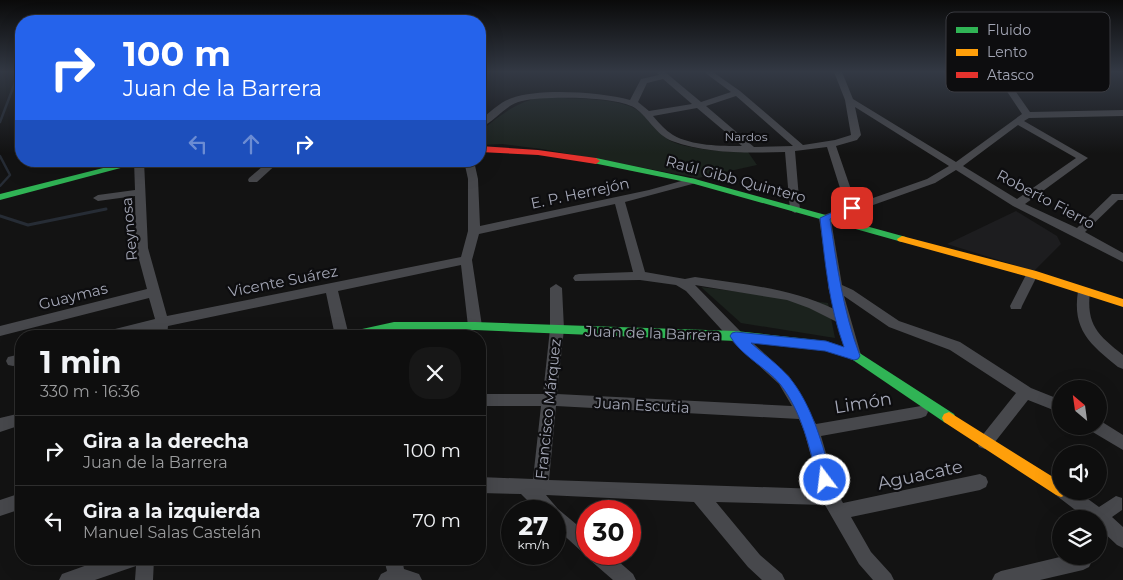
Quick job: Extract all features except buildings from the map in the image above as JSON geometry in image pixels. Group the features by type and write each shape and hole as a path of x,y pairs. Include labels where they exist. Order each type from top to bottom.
{"street":[{"path":"486,119 505,105 520,99"},
{"path":"607,99 633,103 635,99"},
{"path":"693,99 752,149"},
{"path":"649,114 700,105 719,99"},
{"path":"744,99 795,147 795,210"},
{"path":"1016,99 1027,115"},
{"name":"Nardos","path":"633,103 649,114 660,129 671,138 722,149 752,149 831,144 854,138 856,134 849,100"},
{"name":"Roberto Fierro","path":"849,100 1017,204 1078,233 1123,258"},
{"path":"854,356 834,286 825,218 931,181 1007,131 1017,121 1027,115 1123,113"},
{"path":"1017,121 1083,158 1017,204"},
{"path":"831,144 852,208"},
{"name":"Raúl Gibb Quintero","path":"486,149 524,150 561,154 692,181 1032,274 1123,303"},
{"path":"4,196 120,167"},
{"name":"Reynosa","path":"140,167 142,248 162,322"},
{"path":"253,180 268,167"},
{"path":"470,167 473,179 474,231 466,260 475,326"},
{"name":"E. P. Herrejón","path":"474,231 692,181"},
{"path":"98,198 140,192"},
{"path":"1078,233 1116,196 1121,196"},
{"path":"620,199 640,276"},
{"path":"1111,251 1123,244"},
{"name":"Vicente Suárez","path":"131,330 466,260"},
{"path":"1016,306 1032,274"},
{"path":"580,278 640,276 679,281 784,380 804,412 812,431 834,504 865,558 884,580"},
{"path":"684,284 695,281 788,296 814,305 842,319"},
{"path":"834,286 849,293 894,324 955,346 1026,392 1052,403"},
{"path":"331,288 341,330"},
{"name":"Francisco Márquez","path":"533,488 550,400 557,329 556,288"},
{"path":"1084,291 1081,305 1085,327 1098,344 1122,360"},
{"name":"Guaymas","path":"0,331 154,292"},
{"path":"161,330 162,322"},
{"name":"Juan de la Barrera","path":"378,330 394,326 475,326 736,336 826,346 854,356 1052,484"},
{"path":"985,442 1026,392"},
{"name":"Juan Escutia","path":"486,400 550,400 804,412"},
{"name":"Limón","path":"812,431 921,412"},
{"path":"0,425 15,421"},
{"path":"1108,434 1123,443"},
{"name":"Aguacate","path":"486,486 698,494 834,504 980,482"},
{"path":"533,488 542,500"},
{"path":"698,494 754,561 776,580"},
{"name":"Juan de la Barrera","path":"1076,500 1089,510"},
{"path":"0,508 15,503"},
{"path":"1107,511 1116,504"},
{"name":"Juan de la Barrera","path":"1107,524 1123,539"},
{"path":"566,526 576,535"},
{"path":"68,580 112,565"},
{"path":"144,580 145,565"},
{"path":"609,565 627,580"},
{"path":"1000,580 1066,565"}],"shaded area":[{"path":"533,99 580,99 619,103 634,108 649,120 666,138 673,142 706,150 748,152 757,165 698,178 542,149 502,144 486,145 486,127 509,110"},
{"path":"1016,211 1057,236 1061,244 1034,271 947,244"},
{"path":"701,287 828,303 835,338 741,323"}],"waterway":[{"path":"0,122 9,99"},
{"path":"0,156 10,175 0,186"},
{"path":"0,216 28,225 106,209"}],"traffic: fast":[{"path":"596,161 692,181 902,239"},
{"path":"0,197 119,167"},
{"path":"378,330 394,326 475,326 736,336 826,346 854,355 949,418"}],"traffic: slow":[{"path":"902,239 1032,274 1123,303"},
{"path":"949,418 1052,484"}],"traffic: jam":[{"path":"486,149 538,152 596,161"}],"route":[{"path":"825,480 812,431 804,412 784,380 736,336 826,346 854,356 844,330 834,286 825,218 852,208"}]}
